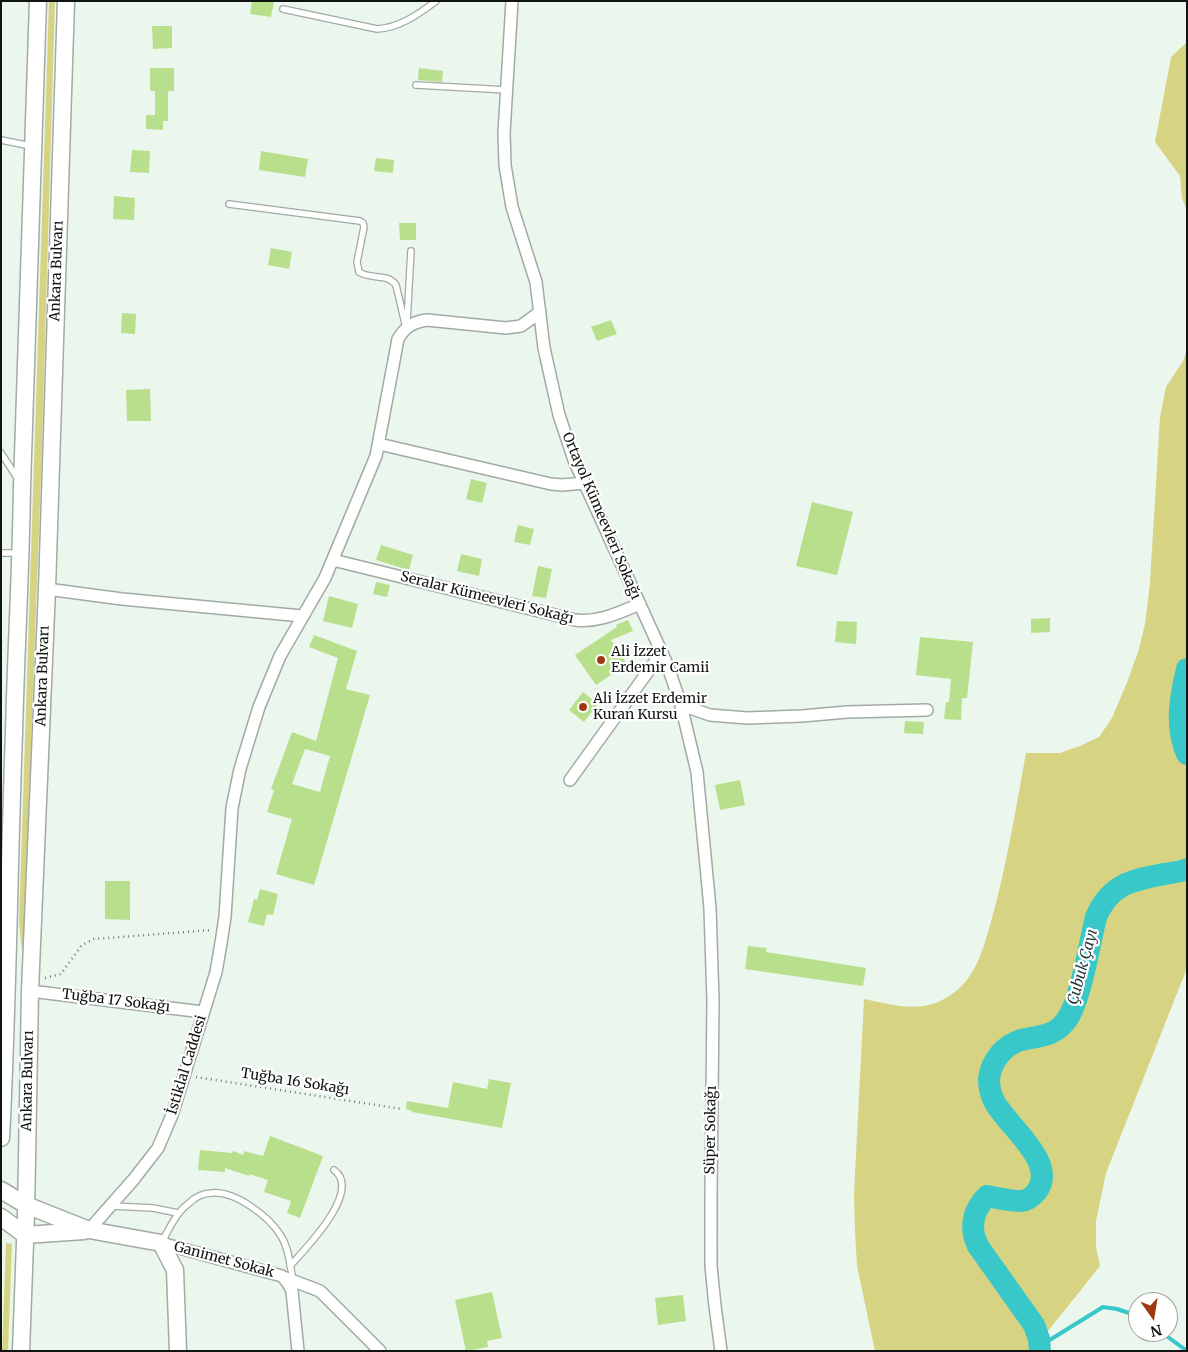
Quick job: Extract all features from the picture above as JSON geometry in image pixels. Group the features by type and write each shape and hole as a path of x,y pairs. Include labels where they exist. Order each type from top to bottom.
{"main road":[{"name":"Ankara Bulvarı","path":"1,1138 4,1042 7,733 22,553 22,486 38,1"},
{"name":"Ankara Bulvarı","path":"21,1351 30,991 47,588 66,1"},
{"name":"Ganimet Sokak","path":"1,1190 26,1205 89,1230 161,1243"},
{"path":"1,1217 25,1235"},
{"name":"Ganimet Sokak","path":"25,1235 89,1230"},
{"path":"161,1243 175,1270 178,1351"}],"street":[{"name":"Ortayol Kümeevleri Sokağı","path":"512,1 503,148 506,174 519,231 536,282 544,348 559,416 574,460 662,652 681,704 697,772 710,908"},
{"path":"47,588 122,598 302,616 318,592 372,467 379,444 394,350 398,339 406,328 419,321 427,320 514,328 521,326 540,312"},
{"path":"379,444 551,484 584,483"},
{"name":"Seralar Kümeevleri Sokağı","path":"333,560 575,620 592,621 603,619 640,604"},
{"name":"İstiklal Caddesi","path":"89,1230 158,1148 172,1115 216,972 223,929 232,808 240,769 269,681 302,616"},
{"path":"570,780 662,652"},
{"path":"681,704 710,716 747,718 847,712 927,710"},
{"name":"Süper Sokağı","path":"710,908 713,1001 711,1266 721,1351"},
{"name":"Tuğba 17 Sokağı","path":"30,991 203,1012"},
{"name":"Ganimet Sokak","path":"161,1243 287,1278 292,1291 298,1351"},
{"path":"287,1278 320,1291 380,1351"}],"lane":[{"path":"283,9 372,28 387,28 409,18 436,1"},
{"path":"416,86 507,90"},
{"path":"1,140 34,147"},
{"path":"229,204 360,221 364,227 357,262 359,272 369,277 388,278 393,281 396,285 406,328"},
{"path":"406,328 411,252"},
{"path":"1,454 22,486"},
{"path":"1,553 22,553"},
{"path":"287,1278 290,1266 323,1228 333,1213 342,1182 340,1174 334,1170"},
{"path":"161,1243 178,1213 187,1204 202,1195 212,1193 226,1194 240,1200 273,1224 282,1237 290,1266"},
{"path":"111,1206 153,1208 178,1213"}],"path":[{"path":"45,978 61,974 82,945 94,939 223,929"},
{"name":"Tuğba 16 Sokağı","path":"184,1075 402,1109"}],"shaded area":[{"path":"49,1 55,1 26,924 22,950 19,924"},
{"path":"1187,42 1187,211 1182,198 1180,176 1155,142 1171,57"},
{"path":"1187,349 1187,968 1106,1173 1096,1221 1096,1247 1100,1266 1044,1336 1045,1351 1035,1351 1034,1349 1033,1351 875,1351 857,1266 855,1232 854,1194 864,999 897,1006 923,1006 937,1003 963,985 979,959 992,918 1007,857 1026,753 1060,753 1080,746 1099,737 1112,718 1139,649 1145,624 1150,583 1160,417 1166,387 1183,361"},
{"path":"6,1243 12,1244 8,1351 2,1351"}],"building":[{"path":"252,1 274,1 271,17 250,14"},
{"path":"152,26 172,26 172,48 153,49"},
{"path":"150,68 174,68 174,91 168,91 168,121 163,121 163,130 146,129 146,115 155,115 155,91 150,91"},
{"path":"419,68 443,71 442,82 418,80"},
{"path":"132,150 150,151 149,173 130,172"},
{"path":"261,151 308,159 305,177 259,170"},
{"path":"376,158 394,160 393,173 374,171"},
{"path":"114,196 135,198 134,220 113,219"},
{"path":"399,223 416,223 416,240 400,240"},
{"path":"271,248 292,252 289,269 268,265"},
{"path":"122,313 136,314 135,334 121,333"},
{"path":"611,320 617,334 597,341 591,327"},
{"path":"150,389 151,421 127,421 126,390"},
{"path":"471,479 487,483 482,503 466,499"},
{"path":"812,502 853,512 837,575 796,566"},
{"path":"518,525 534,529 530,545 514,542"},
{"path":"381,545 413,555 409,570 376,560"},
{"path":"461,554 482,559 479,576 457,571"},
{"path":"538,566 552,569 546,598 532,596"},
{"path":"376,582 390,585 387,597 373,594"},
{"path":"329,596 358,604 352,628 323,621"},
{"path":"1050,618 1050,632 1031,633 1031,619"},
{"name":"Ali İzzet Erdemir Camii","path":"628,620 633,631 611,640 627,664 596,685 575,655 617,627 616,625"},
{"path":"837,621 857,622 856,644 835,642"},
{"path":"314,635 357,651 346,689 370,695 314,885 276,874 292,819 267,812 274,790 271,789 292,732 316,741 338,658 309,647","holes":["305,749 330,756 320,792 292,784"]},
{"path":"920,637 973,642 967,698 962,698 961,720 944,719 946,702 949,702 951,679 916,675"},
{"name":"Ali İzzet Erdemir Kuran Kursu","path":"583,692 598,704 584,722 569,710"},
{"path":"905,721 924,722 923,734 904,733"},
{"path":"740,780 745,805 720,810 715,785"},
{"path":"105,881 130,881 130,920 105,919"},
{"path":"260,889 278,894 273,915 267,914 264,926 248,922 254,899 257,900"},
{"path":"748,946 767,948 766,952 866,968 863,986 745,969"},
{"path":"489,1079 511,1083 502,1128 412,1112 406,1109 407,1101 448,1108 453,1082 487,1089"},
{"path":"270,1136 323,1156 300,1218 287,1213 291,1201 264,1192 268,1180 225,1168 225,1172 198,1170 200,1150 232,1153 233,1151 243,1155 244,1151 263,1156"},
{"path":"492,1292 502,1338 487,1341 488,1347 466,1351 455,1300"},
{"path":"683,1295 686,1321 658,1325 655,1298"}],"waterway":[{"name":"Çubuk Çayı","path":"1187,669 1180,712 1181,733 1187,754"},
{"name":"Çubuk Çayı","path":"1040,1351 1039,1339 1034,1325 975,1239 974,1220 978,1207 987,1196 1025,1200 1037,1191 1042,1180 1041,1168 1036,1156 994,1101 989,1085 990,1072 999,1055 1009,1046 1021,1040 1039,1037 1055,1031 1065,1022 1080,988 1096,917 1108,897 1123,885 1152,876 1187,869"},
{"path":"1040,1346 1103,1307 1128,1313"},
{"path":"1175,1342 1187,1351"}],"place":[{"name":"Ali İzzet Erdemir Camii","path":"601,660"},
{"name":"Ali İzzet Erdemir Kuran Kursu","path":"583,707"}]}
